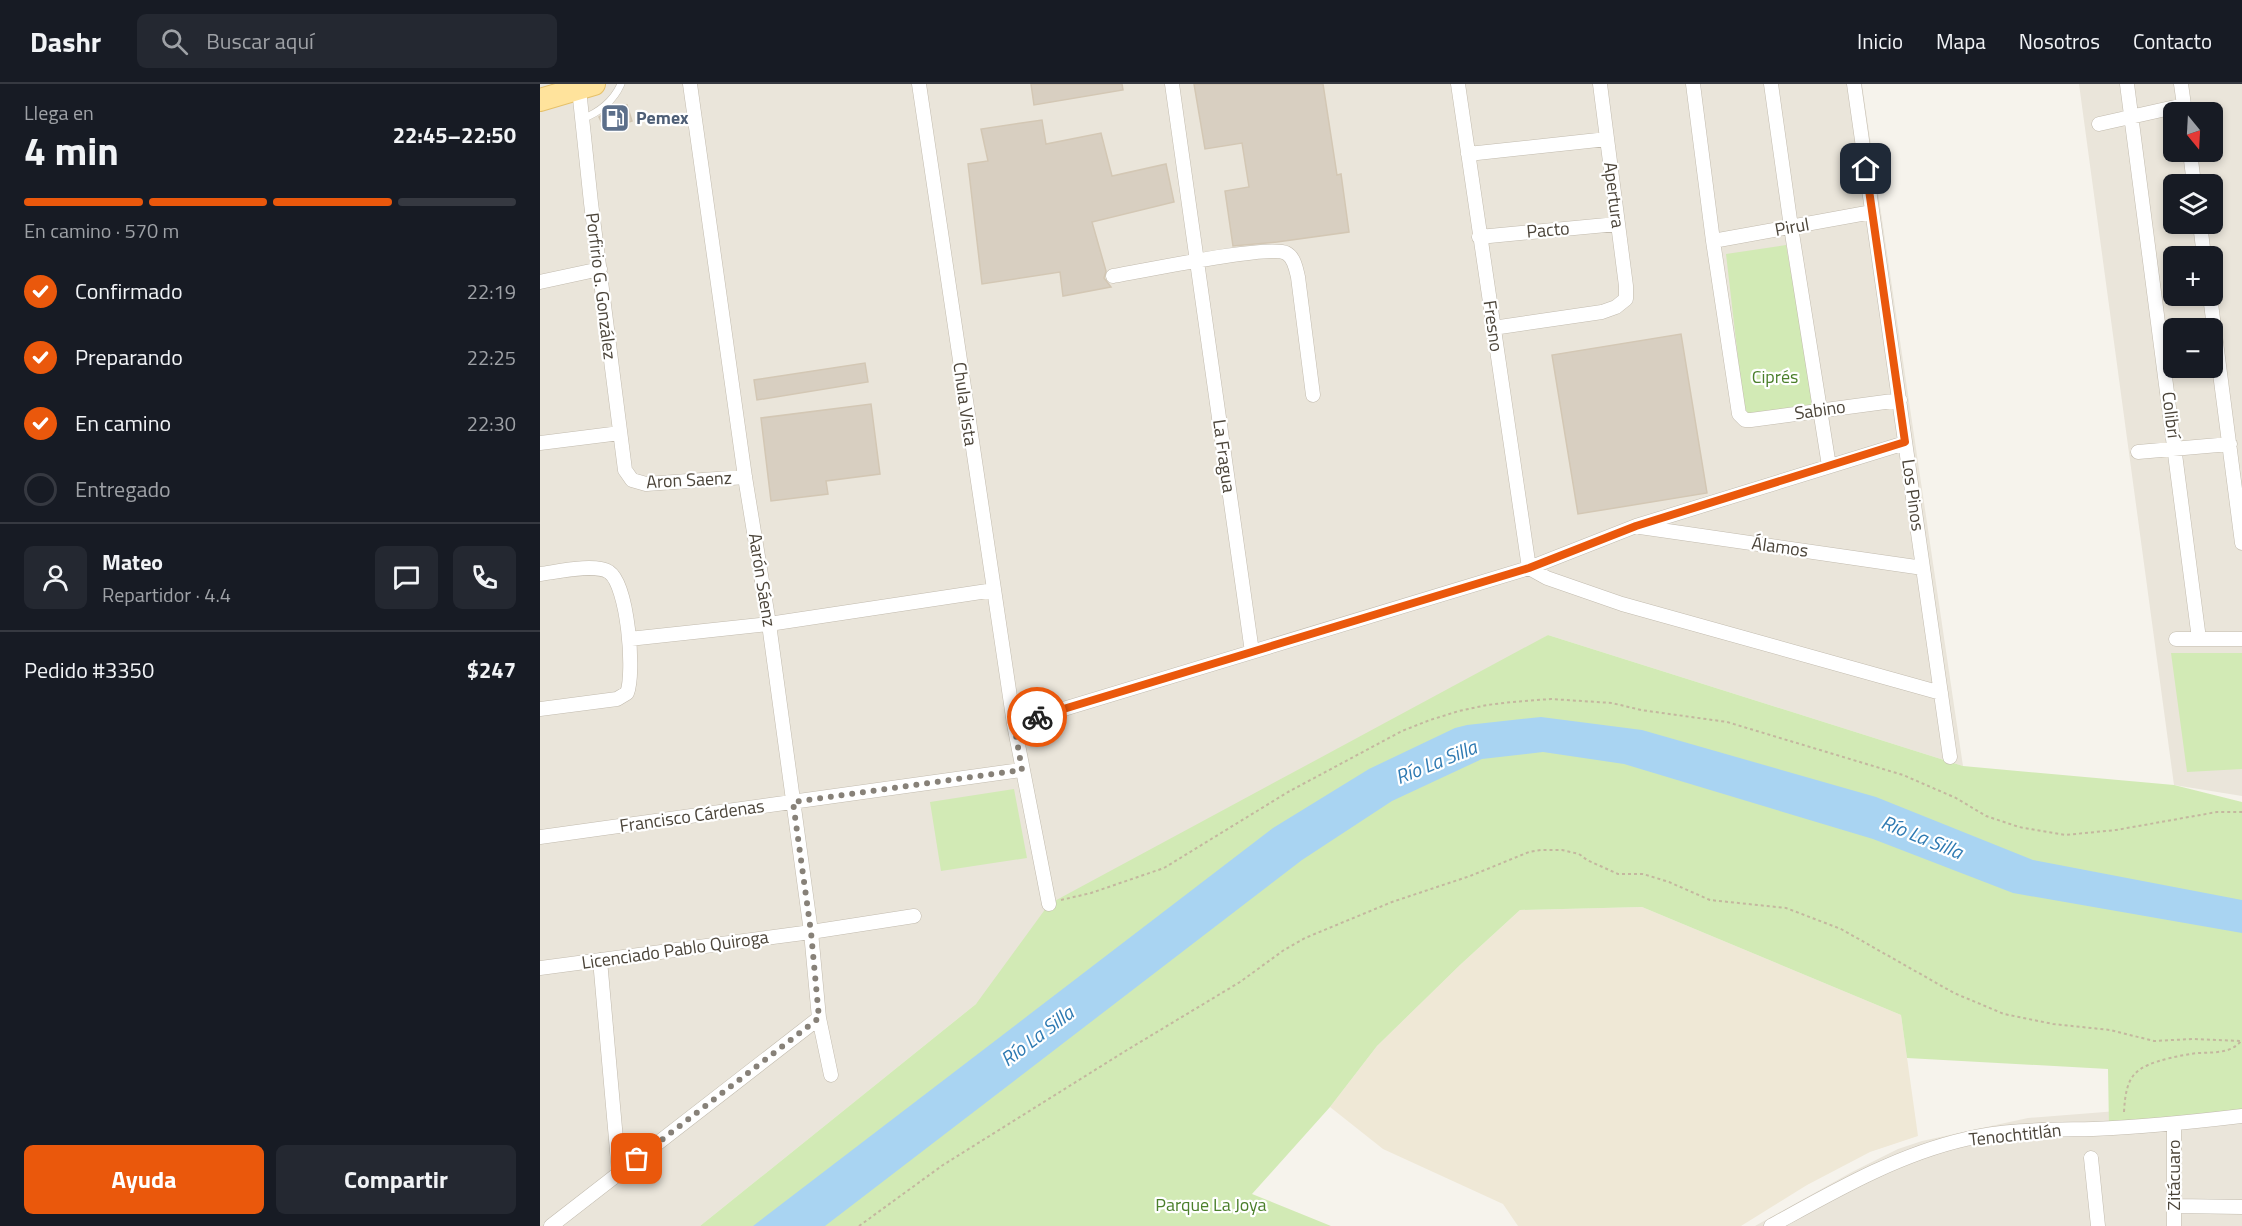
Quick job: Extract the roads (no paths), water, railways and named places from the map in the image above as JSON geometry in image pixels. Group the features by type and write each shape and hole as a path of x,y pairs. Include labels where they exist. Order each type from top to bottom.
{"main road":[{"path":"540,100 584,86"}],"street":[{"name":"Aarón Sáenz","path":"690,84 769,624 811,932 819,1018 831,1075"},
{"name":"Chula Vista","path":"919,84 985,541 1014,724"},
{"name":"La Fragua","path":"1172,84 1252,652"},
{"name":"Fresno","path":"1458,84 1529,568"},
{"name":"Apertura","path":"1494,328 1602,312 1622,304 1627,294 1600,84"},
{"path":"1693,84 1713,241"},
{"path":"1771,84 1829,466"},
{"name":"Los Pinos","path":"1854,84 1950,758"},
{"name":"Colibrí","path":"2127,84 2199,639"},
{"path":"2181,84 2184,102"},
{"name":"Porfirio G. González","path":"584,86 582,119 623,463 632,480"},
{"path":"2099,124 2163,112"},
{"path":"1468,154 1607,139"},
{"name":"Pirul","path":"1713,241 1872,212"},
{"name":"Pacto","path":"1479,237 1617,224"},
{"name":"Sabino","path":"1713,241 1736,405 1741,418 1752,420 1899,400"},
{"path":"1113,276 1268,251 1277,250 1288,254 1298,277 1313,394"},
{"path":"540,282 600,268"},
{"path":"2211,306 2242,543"},
{"path":"540,443 620,433"},
{"path":"1049,904 1014,724 1529,568 1636,526 1905,442"},
{"path":"2138,452 2230,444"},
{"name":"Aron Saenz","path":"632,480 646,484 746,477"},
{"name":"Álamos","path":"1636,526 1923,568"},
{"path":"1529,568 1547,578 1622,604 1941,693"},
{"path":"540,574 587,569 608,571 614,577 621,592 629,639 629,687 622,696 611,700 540,708"},
{"path":"629,639 769,624 994,590"},
{"path":"2176,639 2242,639"},
{"name":"Francisco Cárdenas","path":"540,837 1022,770"},
{"name":"Licenciado Pablo Quiroga","path":"540,968 914,916"},
{"path":"600,960 619,1173"},
{"path":"551,1226 819,1018"},
{"name":"Tenochtitlán","path":"1771,1226 1861,1178 1945,1145 2002,1133 2174,1124 2242,1116"},
{"name":"Zitácuaro","path":"2174,1124 2176,1206 2174,1226"},
{"path":"2091,1158 2098,1226"},
{"path":"2176,1206 2242,1207"}],"lane":[{"path":"582,119 607,105 617,94 621,84"}],"water":[{"name":"Río La Silla","path":"1541,717 1642,730 1876,797 2033,860 2242,900 2242,933 2013,893 1873,839 1624,764 1543,752 1482,759 1392,801 1302,860 825,1226 753,1226 1273,828 1369,769 1455,728"}],"place":[{"name":"Pemex","path":"615,118"}],"park label":[{"name":"Ciprés","path":"1775,377"},
{"name":"Parque La Joya","path":"1211,1205"}]}
